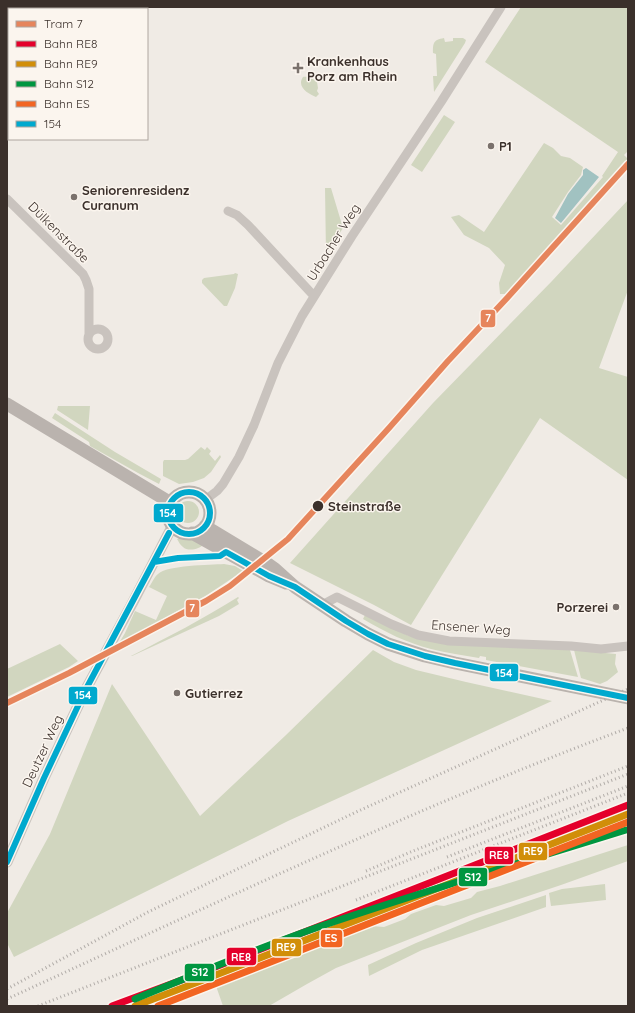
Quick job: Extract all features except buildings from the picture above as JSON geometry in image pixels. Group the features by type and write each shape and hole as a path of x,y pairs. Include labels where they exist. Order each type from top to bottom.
{"main road":[{"path":"7,404 171,503"},
{"path":"188,492 200,495 205,500 209,506 210,513 209,520 205,526 197,532 192,533 183,532 173,526 169,517 169,510 171,503 175,498 188,492"},
{"path":"205,526 268,564 295,587 322,606 368,634 388,644 425,656 455,663 628,698"},
{"path":"192,533 269,576 295,587"}],"street":[{"name":"Urbacher Weg","path":"205,500 217,491 223,484 239,457 254,425 282,356 314,296 501,7"},
{"name":"Dülkenstraße","path":"7,199 83,274 89,289 89,335"},
{"path":"228,211 237,215 248,225 314,296"},
{"name":"Deutzer Weg","path":"7,862 44,778 86,689 173,526"},
{"name":"Ensener Weg","path":"322,606 337,598 391,624 418,635 449,641 571,646 601,649 628,646"}],"green space":[{"path":"521,7 628,7 628,151 624,155 628,159 508,294 500,294 499,283 505,265 489,248 464,235 451,217 459,215 484,232 544,143 553,148 561,156 570,158 583,167 581,175 552,217 561,225 603,177 602,176 618,152 485,62"},
{"path":"444,38 445,42 453,41 453,38 463,38 466,40 434,92 433,76 437,76 436,54 433,53 434,42"},
{"path":"303,77 310,78 317,82 317,91 319,94 316,97 304,90 302,87 301,81"},
{"path":"444,115 455,122 422,172 411,165"},
{"path":"325,188 331,188 343,228 326,254"},
{"path":"628,200 628,290 599,368 628,377 628,480 540,418 411,625 290,563 433,403 552,281"},
{"path":"235,273 238,274 235,288 227,306 224,306 202,283 202,280 204,278"},
{"path":"58,406 90,406 88,430 57,410"},
{"path":"55,413 115,452 161,479 159,484 90,446 89,442 52,418"},
{"path":"201,447 205,450 207,447 211,451 209,454 215,461 220,455 221,457 211,472 204,478 193,482 179,484 163,476 164,460 188,459"},
{"path":"188,501 196,504 199,512 196,520 188,523 180,520 177,512 180,504"},
{"path":"188,537 204,544 194,549 185,549 177,539"},
{"path":"224,564 235,566 243,571 207,595 119,643 135,611 156,620 167,596 149,587 158,574 163,571 179,567"},
{"path":"238,597 239,598 237,600 239,604 219,616 131,656 172,635"},
{"path":"365,615 409,636 570,650 578,677 486,660 486,657 480,656 479,658 422,647 396,637 371,624 363,619"},
{"path":"60,644 78,661 69,667 7,697 7,669"},
{"path":"373,650 394,662 416,670 552,701 288,821 14,957 7,943 7,913 50,834 112,684 200,816"},
{"path":"574,650 616,654 615,664 618,672 607,681 600,684 581,678"},
{"path":"628,845 628,861 471,915 336,968 269,1006 223,1006 216,986 278,958 296,957 372,926 384,927 405,919 411,914 436,905 444,906 471,898 477,892"},
{"path":"605,884 606,900 551,906 549,893 562,889"},
{"path":"546,895 546,907 422,950 369,976 368,965 416,943 477,918"}],"water":[{"path":"586,168 599,177 561,223 555,218 568,194 583,175 583,170"}],"railway":[{"path":"7,989 148,912 354,813 628,689"},
{"path":"7,999 392,824 470,790 628,728"},
{"path":"366,871 628,766"},
{"path":"38,1006 628,774"},
{"path":"447,857 628,786"},
{"path":"356,900 628,793"}],"tram line":[{"name":"7","path":"7,703 69,673 206,601 230,586 288,539 628,164"}],"rail line":[{"name":"RE8","path":"112,1006 195,975 628,805"},
{"name":"RE9","path":"135,1006 628,814"},
{"name":"ES","path":"158,1006 628,822"},
{"name":"S12","path":"135,999 310,930 428,891 626,830"}],"transit line":[{"name":"154","path":"189,492 204,498 210,513 204,528 189,534 174,528 168,513 174,498 189,492"},
{"name":"154","path":"7,862 44,778 86,689 169,533"},
{"name":"154","path":"154,562 178,558 220,556 226,552 269,576 295,587 346,621 388,644 425,656 455,663 628,698"}],"place":[{"name":"Krankenhaus Porz am Rhein","path":"298,68"},
{"name":"P1","path":"491,146"},
{"name":"Seniorenresidenz Curanum","path":"74,197"},
{"name":"Steinstraße","path":"318,506"},
{"name":"Porzerei","path":"616,607"},
{"name":"Gutierrez","path":"177,693"}]}
